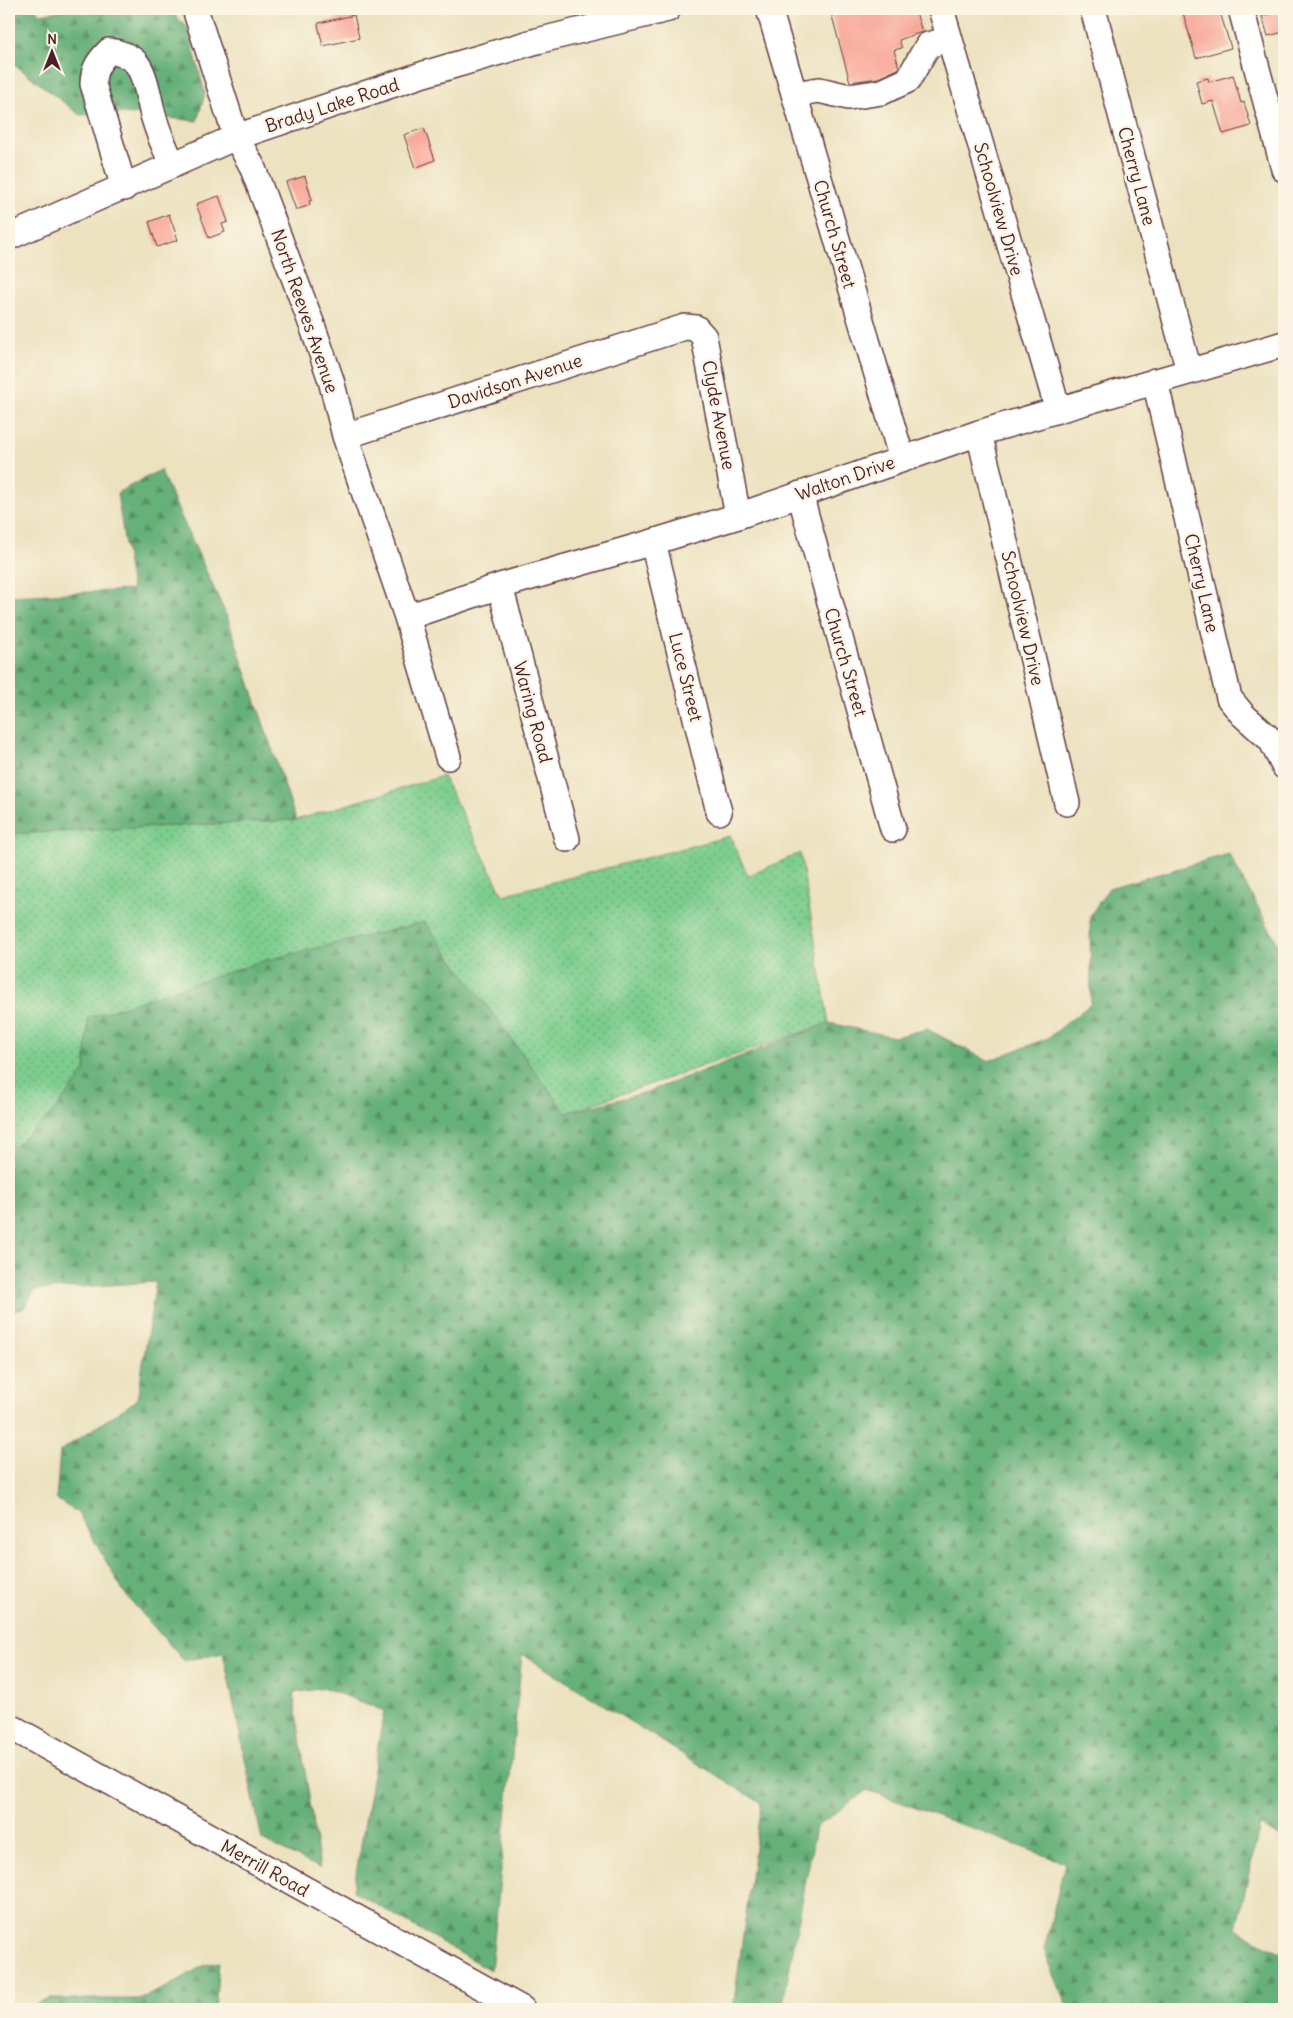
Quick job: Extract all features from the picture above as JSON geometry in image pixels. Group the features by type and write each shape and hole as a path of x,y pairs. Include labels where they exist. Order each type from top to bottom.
{"street":[{"name":"North Reeves Avenue","path":"195,9 236,137 252,166 285,248 331,380 345,436 408,617 448,757"},
{"name":"Brady Lake Road","path":"9,237 124,188 236,137 424,74 627,14 668,9"},
{"name":"Church Street","path":"768,9 902,459"},
{"name":"Schoolview Drive","path":"941,9 1058,410"},
{"name":"Cherry Lane","path":"1093,9 1189,371"},
{"path":"1241,9 1284,169"},
{"path":"794,94 818,90 849,97 882,92 908,80 928,45 950,39"},
{"path":"124,188 93,84 93,74 96,66 109,51 117,52 137,64 146,84 153,116 165,150 173,165"},
{"name":"Davidson Avenue","path":"345,436 685,326"},
{"name":"Clyde Avenue","path":"685,326 696,328 704,337 738,516"},
{"name":"Walton Drive","path":"408,617 500,586 738,516 979,433 1155,380 1284,344"},
{"name":"Cherry Lane","path":"1155,380 1228,698 1243,715 1271,740 1284,766"},
{"name":"Schoolview Drive","path":"979,433 1067,803"},
{"name":"Church Street","path":"800,494 893,829"},
{"name":"Luce Street","path":"653,542 720,812"},
{"name":"Waring Road","path":"500,586 567,839"},
{"name":"Merrill Road","path":"9,1726 522,2009"}],"green space":[{"path":"9,9 35,9 41,14 69,9 169,9 188,28 205,94 197,121 125,113 80,115 9,60"},
{"path":"160,470 228,619 296,820 9,834 9,596 132,590 117,493"},
{"path":"443,776 503,895 730,836 748,876 800,853 829,1023 566,1113 425,923 89,1018 85,1071 52,1114 13,1147 9,1143 9,834 296,820"},
{"path":"1229,854 1284,955 1284,1841 1260,1825 1236,1929 1284,1954 1284,2009 1068,2009 1044,1950 1065,1863 867,1790 816,1827 782,2009 733,2009 761,1803 522,1654 491,1971 353,1891 384,1711 325,1688 293,1693 320,1868 262,1840 223,1653 184,1661 125,1594 78,1513 56,1499 60,1451 137,1400 156,1282 35,1290 23,1309 9,1312 9,1143 13,1147 52,1114 85,1071 88,1018 263,961 425,922 566,1113 647,1092 829,1023 894,1037 927,1029 988,1061 1048,1038 1091,1004 1090,916 1109,888"},
{"path":"219,1962 215,2009 25,2009 50,1999 139,1999 167,1987 204,1965"}],"building":[{"path":"830,9 915,9 922,32 899,40 902,48 894,50 898,69 878,78 850,82"},
{"path":"1182,9 1219,9 1231,48 1196,58"},
{"path":"1284,10 1284,32 1268,36 1262,16"},
{"path":"354,15 359,38 323,46 319,23"},
{"path":"1233,75 1241,103 1244,102 1251,126 1223,134 1213,101 1202,104 1196,81 1208,78 1209,82"},
{"path":"424,128 435,160 415,168 404,135"},
{"path":"305,176 312,200 309,201 310,205 296,210 286,182"},
{"path":"219,196 228,222 222,224 225,232 209,238 196,204"},
{"path":"169,214 178,240 157,247 149,222"}]}
